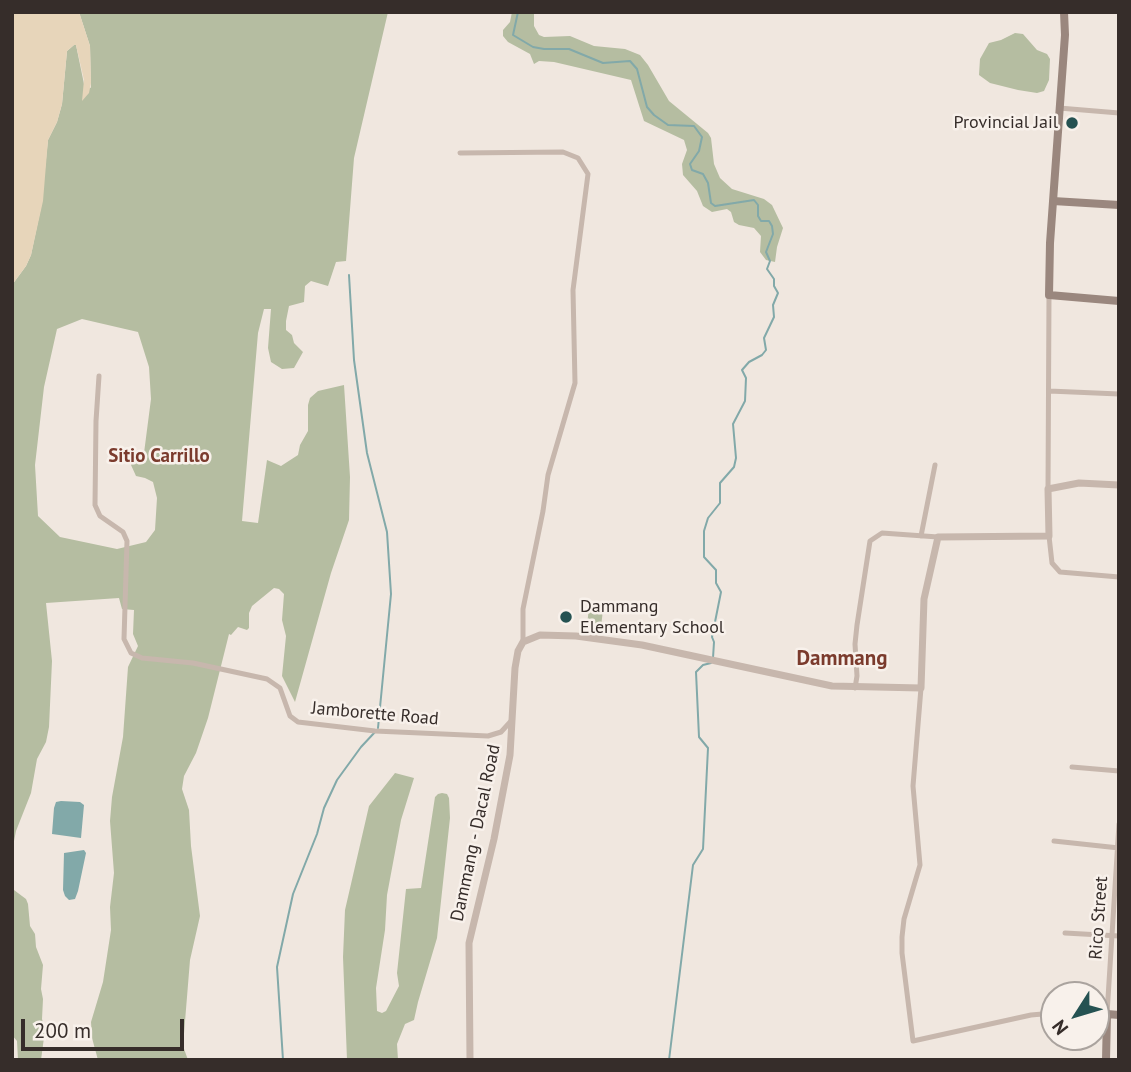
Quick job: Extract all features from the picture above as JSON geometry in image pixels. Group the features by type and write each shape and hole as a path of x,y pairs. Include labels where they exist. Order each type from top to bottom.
{"main road":[{"path":"1064,12 1065,35 1049,295 1119,300"},
{"path":"1053,201 1119,205"}],"street":[{"path":"1059,108 1119,113"},
{"path":"460,153 563,152 578,158 588,174 589,181 573,289 575,383 548,475 523,610 523,642 540,635 576,636 642,645 813,684 855,688 921,688"},
{"path":"1049,295 1048,489 1052,563 1060,572 1119,577"},
{"name":"Jamborette Road","path":"99,376 95,505 100,516 123,532 127,541 124,639 127,649 135,657 193,663 267,679 280,688 290,716 298,722 375,731 495,734"},
{"path":"1049,391 1119,394"},
{"path":"921,536 935,465"},
{"path":"1048,489 1079,483 1119,485"},
{"path":"855,688 855,639 868,544 874,536 883,533 937,537 1049,536"},
{"path":"937,537 924,599 921,688 913,786 920,865 906,910 902,937 913,1041 1040,1014"},
{"name":"Dammang - Dacal Road","path":"470,1060 469,943 494,839 511,744 517,657 523,642"},
{"path":"495,734 507,727 512,720"},
{"path":"495,734 505,736 511,744"},
{"path":"1072,767 1119,771"},
{"name":"Rico Street","path":"1110,985 1115,936 1119,824"},
{"path":"1054,841 1118,848"},
{"path":"1065,933 1115,936"}],"green space":[{"path":"79,12 388,12 354,158 346,261 336,262 328,286 311,281 305,286 304,302 289,306 286,330 303,352 294,368 282,369 271,362 268,348 271,309 264,309 258,333 242,521 258,523 267,460 281,466 298,455 308,431 310,398 318,391 344,385 350,477 349,520 331,573 295,702 282,676 286,636 282,620 284,594 274,588 252,606 249,628 247,630 238,627 229,634 208,718 196,753 184,776 182,789 189,810 200,916 190,960 183,1046 188,1060 98,1060 92,1038 91,1022 103,982 111,930 110,907 114,873 110,821 112,797 123,737 128,667 138,646 133,634 134,610 122,609 119,598 46,603 52,661 49,727 46,742 37,759 31,793 16,831 12,851 12,285 31,255 41,207 48,140 62,104 67,51 76,45 84,84 91,88 90,46","holes":["82,319 138,332 149,367 151,399 144,453 132,458 131,465 136,476 153,482 157,498 155,530 146,542 117,549 60,537 38,516 35,465 44,387 57,329"]},
{"path":"512,12 534,12 534,26 539,35 544,37 570,36 594,46 625,49 640,55 669,101 708,133 714,164 720,178 732,189 764,199 772,205 783,228 775,262 766,260 760,252 761,236 754,228 734,222 727,209 712,212 703,206 697,191 683,175 682,164 687,150 684,140 644,121 631,80 554,62 539,61 534,64 530,54 508,42 503,36 503,30 510,22"},
{"path":"1015,33 1023,34 1037,50 1047,54 1050,59 1049,80 1044,91 1037,93 1018,90 990,83 979,75 980,59 989,43"},
{"path":"589,608 603,610 600,635 586,633"},
{"path":"395,773 414,778 401,820 387,895 385,930 376,988 377,1011 386,1011 399,986 397,973 406,889 421,888 435,797 442,793 449,798 450,818 437,938 414,1020 405,1024 397,1044 398,1060 347,1060 343,957 345,910 369,806"},
{"path":"12,883 14,890 26,899 28,904 30,926 35,934 36,947 43,965 41,989 45,1030 41,1060 18,1060 17,1041 12,1035"}],"sand":[{"path":"12,12 79,12 90,46 91,83 89,93 82,101 84,80 74,45 67,51 62,104 48,140 43,201 31,255 12,285"}],"water":[{"path":"56,802 80,802 84,805 81,838 52,834 54,808"},
{"path":"84,850 86,853 78,891 75,899 69,900 63,890 64,853"}],"waterway":[{"path":"518,12 513,35 533,47 569,49 603,63 630,61 637,69 647,107 654,115 668,125 694,126 702,137 699,151 690,164 692,170 703,174 708,183 711,203 715,206 754,200 758,205 761,221 769,221 772,226 773,234 766,252 770,261 767,269 774,279 778,293 773,305 774,317 764,338 766,350 742,370 746,378 745,401 733,424 736,458 734,467 720,483 720,503 708,518 704,531 704,557 716,570 716,583 721,592 712,637 713,658"},
{"path":"349,275 354,360 367,453 387,532 391,594 378,728"},
{"path":"669,1060 693,865 703,849 708,748 699,737 696,672 703,665 711,663"},
{"path":"283,1060 277,967 293,894 337,780 375,732"}],"place":[{"name":"Provincial Jail","path":"1072,123"},
{"name":"Dammang Elementary School","path":"566,617"}],"district":[{"name":"Sitio Carrillo","path":"159,457"},
{"name":"Dammang","path":"842,659"}]}
